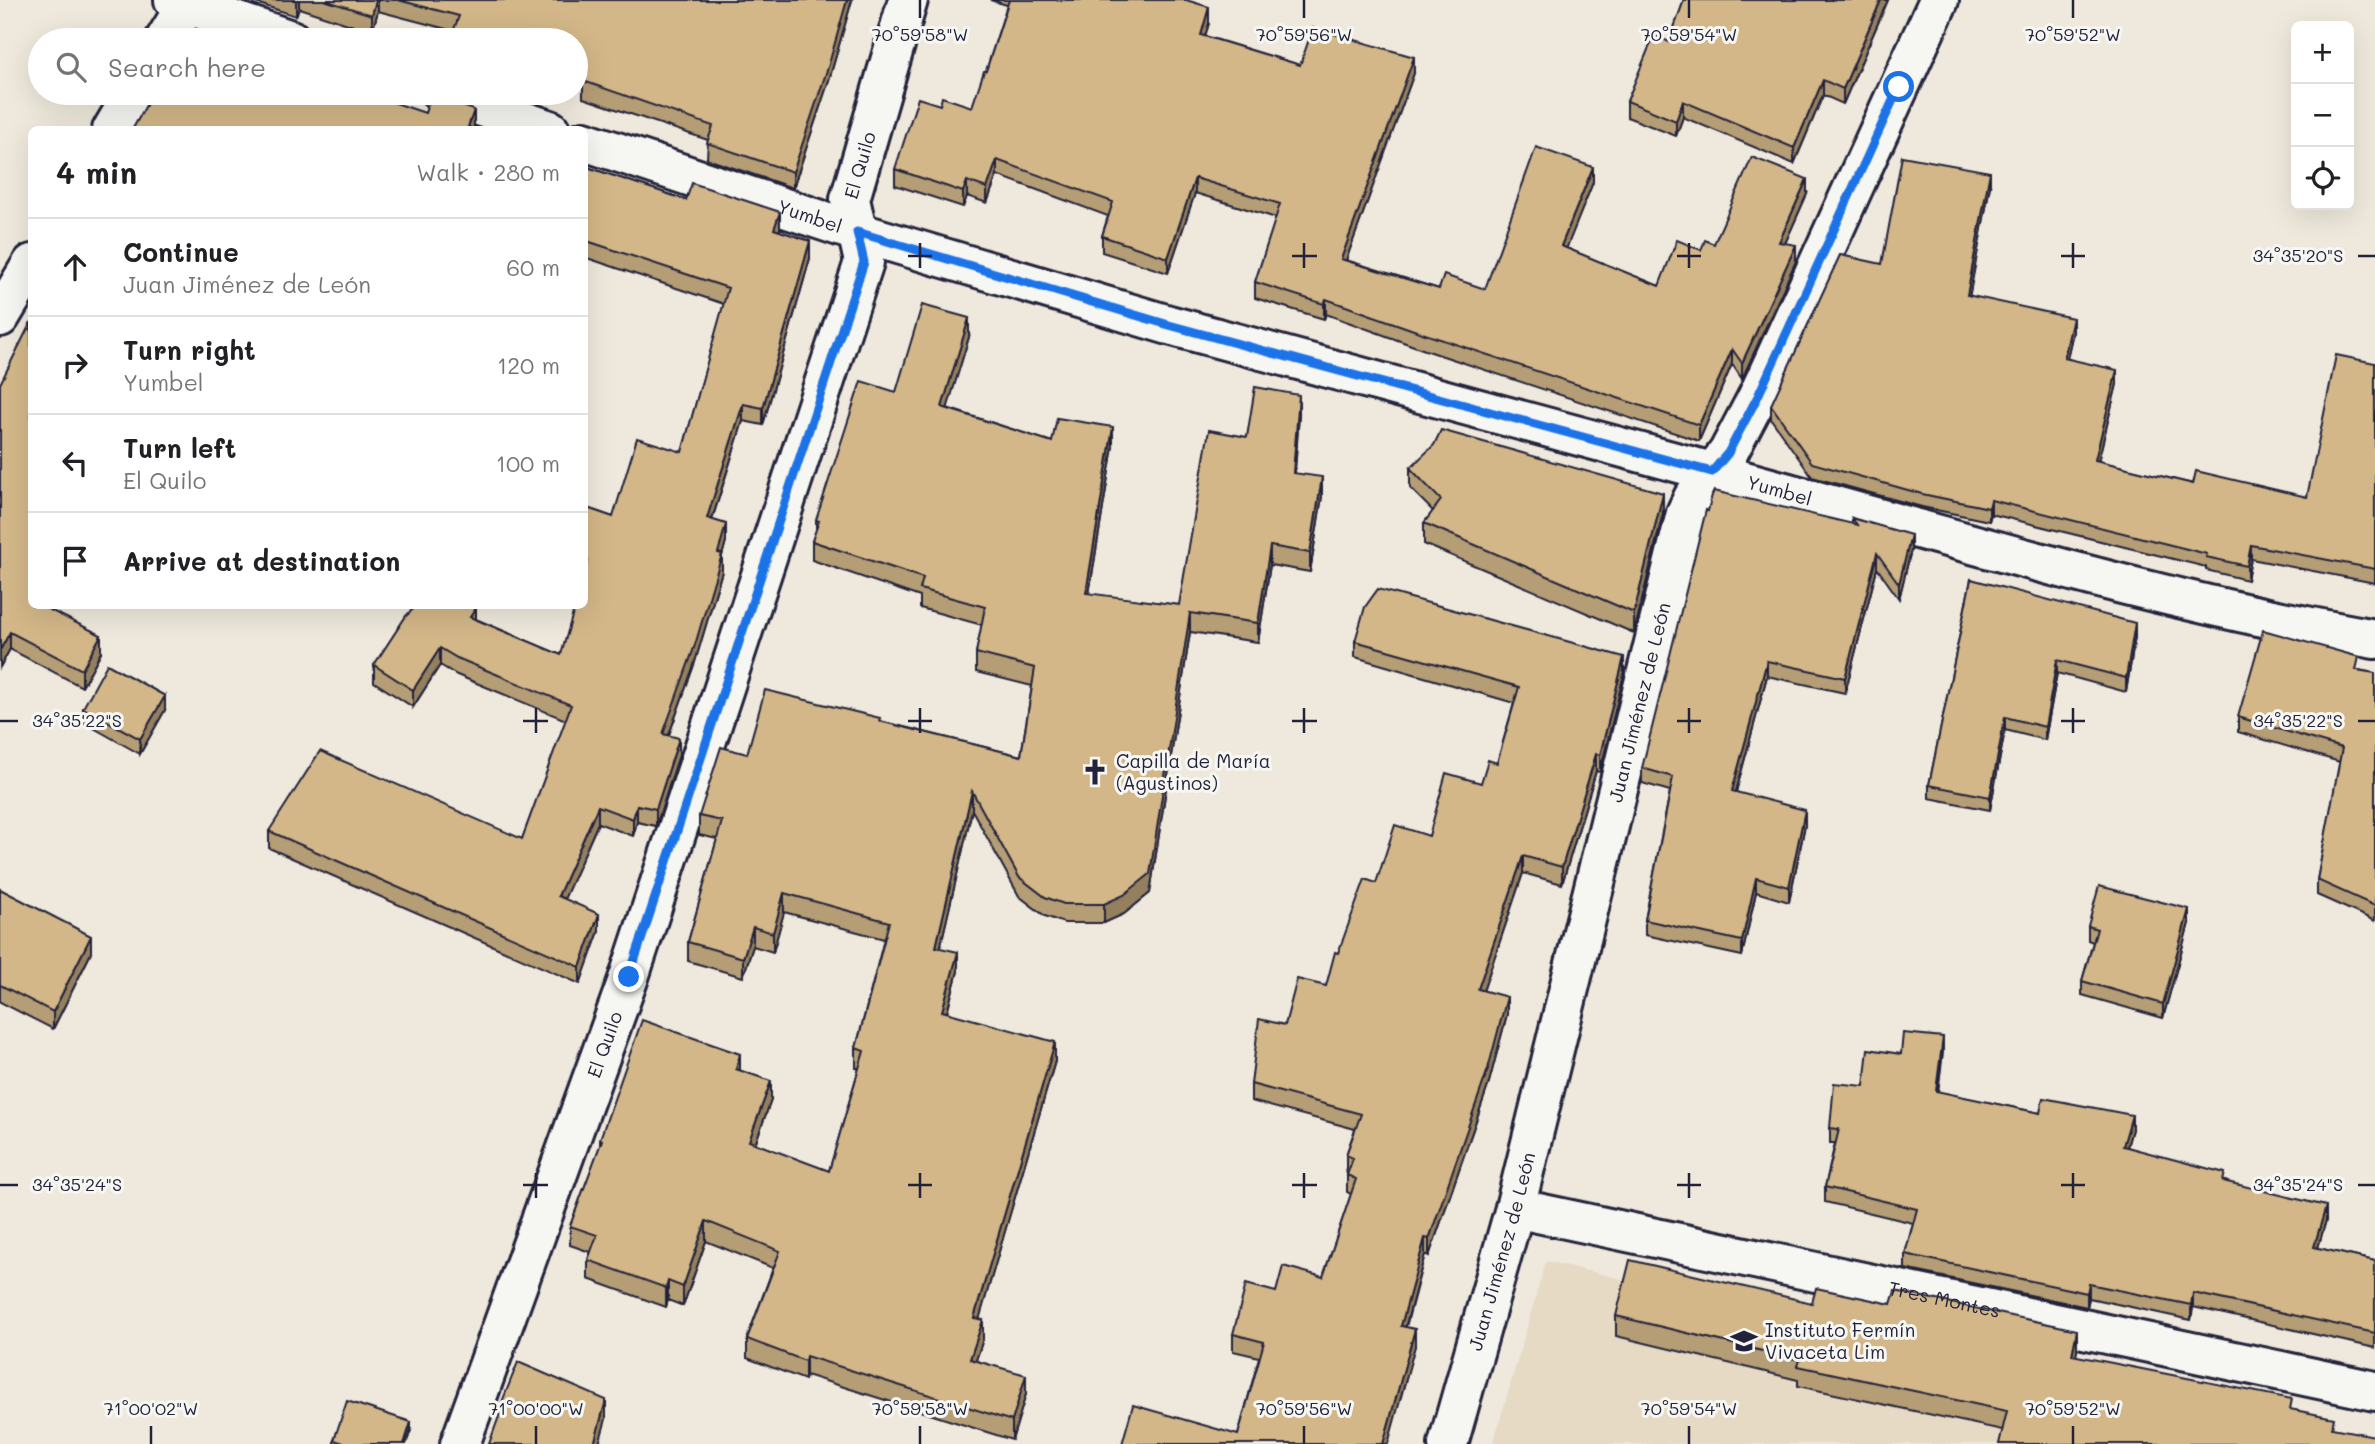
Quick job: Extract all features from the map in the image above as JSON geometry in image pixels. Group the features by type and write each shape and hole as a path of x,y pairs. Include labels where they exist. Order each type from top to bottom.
{"street":[{"name":"El Quilo","path":"460,1444 629,977 864,262 850,199 908,0"},
{"name":"Juan Jiménez de León","path":"1448,1444 1515,1208 1686,513 1693,498 1728,453 1758,396 1938,0"},
{"path":"170,28 181,2 256,28"},
{"path":"114,126 127,105"},
{"path":"476,105 538,126"},
{"name":"Yumbel","path":"588,142 857,232 1169,325 2006,553 2178,596 2375,639"},
{"path":"0,317 28,271"},
{"name":"Tres Montes","path":"1515,1208 2375,1391"}],"shaded area":[{"name":"Instituto Fermín Vivaceta Lim","path":"1546,1261 1786,1317 2375,1437 2375,1444 1493,1444"}],"building":[{"path":"324,0 376,0 372,15"},
{"path":"398,0 847,0 793,172 707,143 713,126 588,83 588,28 454,28 459,16"},
{"path":"1009,0 1186,0 1209,7 1201,35 1300,65 1313,28 1414,57 1341,259 1439,289 1444,275 1485,289 1536,147 1593,167 1561,246 1659,286 1677,240 1701,250 1705,240 1714,244 1752,157 1807,179 1779,242 1796,245 1742,363 1732,349 1699,425 1326,299 1324,304 1255,282 1280,204 1195,178 1168,258 1102,236 1113,202 997,160 987,188 967,181 963,192 895,169 918,98 940,105 942,97 972,107"},
{"path":"1684,0 1881,0 1843,89 1823,80 1794,148 1683,101 1676,121 1627,101 1654,35 1669,42"},
{"path":"146,105 402,105 425,113 428,105 460,105 474,110 468,126 134,126"},
{"path":"1902,156 1990,172 1967,295 2073,318 2064,358 2117,370 2095,460 2193,484 2196,471 2307,497 2336,355 2375,363 2375,569 2251,545 2247,566 1991,500 1989,508 1922,494 1812,463 1771,405 1840,255 1882,264"},
{"path":"588,167 686,200 692,183 780,212 774,229 810,241 763,408 743,404 707,518 726,524 718,553 722,554 695,645 663,734 679,738 656,809 637,805 633,819 598,806 558,896 599,914 580,967 269,831 320,751 522,839 571,705 457,658 440,648 413,690 374,665 413,609 475,609 470,617 561,655 574,609 588,609 588,508 613,517 637,438 682,452 728,288 588,241"},
{"path":"922,305 969,318 942,407 1052,442 1057,418 1113,427 1086,593 1179,605 1209,430 1247,437 1255,387 1299,395 1293,473 1322,477 1310,553 1270,546 1258,623 1190,613 1150,874 1124,895 1104,904 1064,904 1045,897 1019,877 972,791 936,947 958,952 942,1011 1055,1042 974,1318 983,1320 970,1359 1026,1375 1012,1421 806,1356 805,1361 747,1339 780,1251 706,1221 683,1287 668,1281 666,1288 588,1260 597,1235 570,1226 642,1020 740,1054 736,1069 771,1081 749,1141 829,1171 864,1051 856,1048 889,922 784,893 773,933 753,927 743,958 688,942 722,821 699,816 721,747 747,754 765,690 1021,756 1035,668 976,653 985,607 920,589 923,578 812,541 819,521 816,520 861,381 896,392"},
{"path":"28,328 28,609 48,609 101,635 82,670 10,632 0,650 0,384"},
{"path":"1441,430 1663,493 1634,613 1424,523 1441,500 1410,468 1434,445"},
{"path":"1714,491 1857,525 1852,518 1911,535 1899,584 1877,553 1845,678 1767,661 1732,791 1805,810 1789,887 1756,878 1742,941 1645,920 1673,777 1642,768 1706,510 1708,511"},
{"path":"1971,579 2135,623 2126,678 2057,660 2045,727 2005,717 1990,797 1929,785"},
{"path":"1378,589 1624,657 1600,755 1596,754 1562,867 1523,856 1478,989 1507,997 1488,1069 1429,1239 1425,1238 1401,1326 1415,1329 1383,1444 1122,1444 1133,1405 1238,1435 1264,1342 1233,1334 1246,1284 1276,1292 1283,1266 1323,1277 1356,1179 1347,1175 1353,1158 1346,1155 1361,1114 1251,1084 1259,1019 1285,1025 1297,979 1326,986 1335,952 1338,953 1365,879 1376,883 1395,825 1429,836 1446,773 1481,783 1488,760 1497,763 1519,687 1355,641 1365,607"},
{"path":"2263,630 2359,657 2356,670 2375,673 2375,906 2317,880 2342,748 2238,717"},
{"path":"107,664 165,696 140,739 83,708"},
{"path":"2099,886 2189,909 2163,1004 2082,981 2097,929 2088,926"},
{"path":"0,889 91,936 53,1012 0,985"},
{"path":"1903,1033 1943,1037 1936,1091 2040,1113 2043,1098 2132,1115 2123,1146 2225,1173 2223,1181 2326,1206 2314,1247 2375,1261 2375,1333 2193,1293 2191,1305 2089,1284 2087,1293 1905,1254 1917,1209 1825,1187 1839,1129 1830,1128 1834,1083 1864,1086 1868,1049 1901,1054"},
{"path":"1630,1260 1812,1303 1816,1288 1891,1304 1895,1291 2077,1330 2072,1355 2292,1399 2290,1409 2334,1418 2332,1428 2375,1436 2375,1444 1999,1444 2007,1411 1798,1366 1800,1360 1616,1316"},
{"path":"518,1362 606,1400 594,1444 489,1444"},
{"path":"347,1401 411,1422 404,1444 347,1444 334,1440"}],"place":[{"name":"Capilla de María (Agustinos)","path":"1095,772"},
{"name":"Instituto Fermín Vivaceta Lim","path":"1744,1341"}],"route":[{"path":"629,977 864,262 857,232 1169,325 1712,472 1728,453 1758,396 1899,87"}]}
